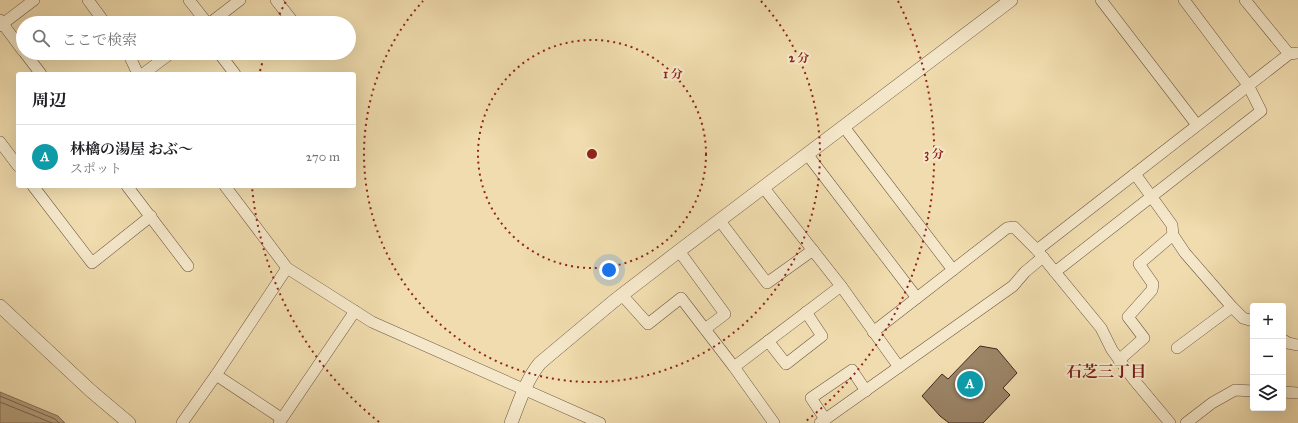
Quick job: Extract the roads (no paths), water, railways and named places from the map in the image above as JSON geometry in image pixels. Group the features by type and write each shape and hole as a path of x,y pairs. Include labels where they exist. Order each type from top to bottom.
{"street":[{"path":"16,42 1,23 34,0"},
{"path":"88,0 101,16"},
{"path":"189,0 202,16"},
{"path":"219,16 240,0"},
{"path":"276,0 289,16"},
{"path":"511,423 524,390 534,370 540,363 622,295 679,251 1012,0"},
{"path":"1101,0 1197,125"},
{"path":"1054,272 1261,112 1248,85 1184,0"},
{"path":"866,390 852,370 811,398 822,421 866,390 899,366 1013,286 1040,254 1135,174 1248,85 1294,54 1245,0"},
{"path":"30,60 39,72"},
{"path":"131,60 137,72"},
{"path":"146,72 162,60"},
{"path":"224,60 233,72"},
{"path":"844,127 953,270"},
{"path":"0,142 16,163"},
{"path":"807,154 917,298"},
{"path":"1135,174 1172,224 1173,235 1185,253 1232,307 1243,318 1250,320"},
{"path":"35,188 92,263 151,216"},
{"path":"129,188 188,266"},
{"path":"227,188 287,268 372,322 600,423"},
{"path":"764,188 841,286 899,366"},
{"path":"720,221 767,283 813,250"},
{"path":"874,332 1007,228 1014,227 1040,254 1101,328 1119,360 1170,423"},
{"path":"1119,360 1144,338 1128,317 1152,290 1153,284 1139,264 1173,235"},
{"path":"679,251 725,314 705,329"},
{"path":"182,423 216,375 287,268"},
{"path":"734,367 841,286"},
{"path":"622,295 648,324 682,298 774,423"},
{"path":"0,306 90,391 129,423"},
{"path":"1177,348 1232,307"},
{"path":"216,375 280,420 355,311"},
{"path":"768,341 786,364 822,336 806,312"},
{"path":"1286,342 1298,345"},
{"path":"1186,423 1212,403 1235,390 1250,391"},
{"path":"1286,392 1298,392"}],"water":[{"path":"0,392 58,416 65,423 0,423"}],"place":[{"name":"林檎の湯屋 おぶ～","path":"970,384"}],"district":[{"name":"石芝三丁目","path":"1106,371"}]}
